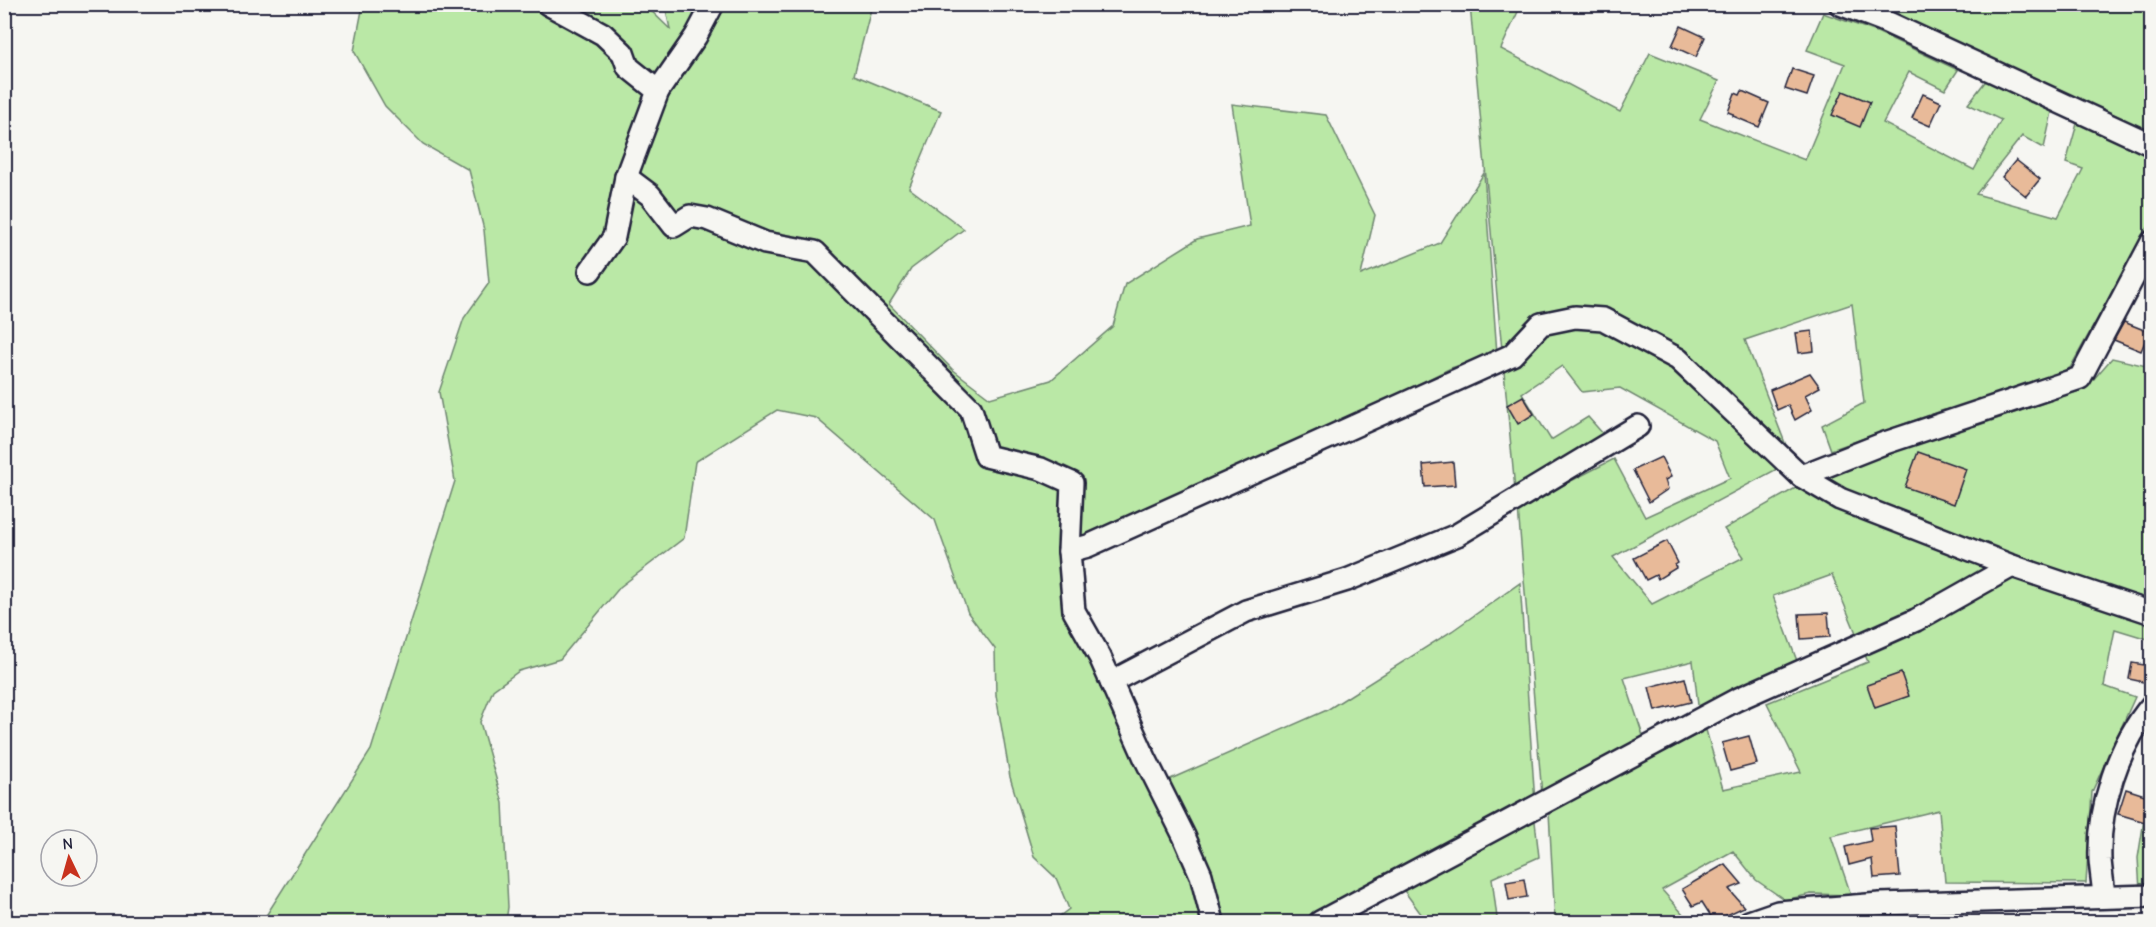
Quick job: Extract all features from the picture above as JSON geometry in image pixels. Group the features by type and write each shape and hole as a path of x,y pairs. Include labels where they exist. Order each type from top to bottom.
{"street":[{"path":"548,4 603,34 623,54 628,67 658,91"},
{"path":"590,271 614,237 626,177 658,91 696,36 713,4"},
{"path":"1840,4 1882,20 2151,145"},
{"path":"626,177 650,195 674,226 690,216 707,219 765,243 815,252 971,409 986,456 1041,469 1072,483 1069,551 1074,611 1100,657 1201,875 1213,922"},
{"path":"1801,476 1882,444 2080,378 2151,242"},
{"path":"1069,551 1088,546 1512,355 1541,324 1575,317 1603,320 1678,359 1801,476 1840,500 2012,566 2151,613"},
{"path":"1111,682 1246,611 1347,580 1457,535 1638,426"},
{"path":"1320,922 1736,700 1916,620 2012,566"},
{"path":"2104,896 2100,858 2104,805 2120,758 2142,716 2151,705"},
{"path":"1749,922 1778,912 1880,904 2151,896"}],"green space":[{"path":"363,5 645,5 670,29 665,5 872,5 854,75 941,111 909,188 964,229 911,269 889,304 952,369 990,398 1051,380 1113,326 1125,284 1197,239 1250,226 1232,104 1326,115 1375,215 1361,275 1440,243 1484,173 1497,354 1451,368 1241,472 1063,551 1063,611 1103,679 1178,839 1205,922 1052,922 1069,909 1056,878 1034,857 1010,777 996,695 995,649 968,613 935,520 816,418 777,410 695,462 684,538 620,587 560,659 519,671 493,690 480,722 503,803 508,907 506,922 262,922 371,750 455,481 439,392 464,318 489,283 484,230 469,170 423,144 385,106 354,51"},
{"path":"1470,5 1521,5 1501,49 1620,112 1650,53 1719,81 1700,119 1805,160 1845,64 1807,50 1823,13 1877,32 1958,70 1945,90 1909,72 1883,123 1974,170 2001,120 1968,104 1988,78 2052,112 2044,148 2022,136 1976,194 2058,217 2083,169 2066,163 2078,120 2151,155 2151,222 2070,368 1977,406 1944,410 1831,450 1822,425 1864,403 1852,304 1745,340 1792,461 1613,557 1652,604 1744,557 1724,529 1820,474 1950,428 1979,425 2085,389 2112,358 2151,367 2151,640 2115,629 2104,686 2135,697 2092,792 2086,883 1945,882 1939,810 1831,836 1851,895 1811,894 1785,900 1756,880 1733,851 1662,890 1690,922 1555,922 1549,812 1706,730 1723,789 1801,772 1767,703 1868,662 1832,575 1773,596 1797,661 1699,714 1693,661 1624,678 1645,742 1542,795 1518,508 1614,459 1645,517 1730,478 1715,441 1620,388 1582,392 1562,366 1522,393 1551,440 1588,417 1605,436 1515,490"},
{"path":"1871,5 2151,5 2151,136"},
{"path":"1520,583 1535,803 1533,804 1539,857 1492,878 1497,918 1488,922 1427,922 1394,877 1309,922 1223,922 1221,902 1166,781 1327,710 1452,631"},
{"path":"2144,820 2151,823 2152,907 2141,907 2138,858"},
{"path":"1876,914 2037,922 1808,922"}],"building":[{"path":"1681,26 1705,37 1696,57 1672,46"},
{"path":"1792,69 1814,76 1807,96 1785,89"},
{"path":"1742,91 1769,103 1759,127 1728,112 1735,93 1740,95"},
{"path":"1843,91 1870,102 1860,127 1832,115"},
{"path":"1923,94 1941,102 1930,126 1912,118"},
{"path":"2016,160 2040,179 2026,196 2002,177"},
{"path":"2124,322 2149,332 2141,351 2114,340"},
{"path":"1812,331 1814,351 1799,353 1796,333"},
{"path":"1810,373 1820,387 1805,395 1812,410 1795,420 1788,405 1777,410 1770,390"},
{"path":"1523,396 1534,414 1518,424 1507,405"},
{"path":"1918,452 1966,469 1954,504 1905,487"},
{"path":"1661,457 1671,477 1665,480 1668,489 1649,502 1633,470"},
{"path":"1453,462 1455,485 1425,487 1423,465"},
{"path":"1667,541 1678,563 1675,565 1676,568 1658,579 1656,575 1646,580 1634,558"},
{"path":"1828,613 1830,637 1801,639 1799,614"},
{"path":"2132,663 2151,666 2148,683 2129,679"},
{"path":"1901,673 1909,696 1875,708 1867,685"},
{"path":"1685,678 1691,702 1655,711 1649,687"},
{"path":"1749,736 1757,764 1730,771 1722,743"},
{"path":"2126,789 2151,797 2145,822 2118,814"},
{"path":"1895,826 1900,876 1874,878 1872,859 1849,865 1845,847 1871,841 1869,828"},
{"path":"1725,864 1742,884 1729,889 1744,907 1714,921 1702,902 1693,906 1682,889"},
{"path":"1524,879 1527,897 1509,900 1506,882"}]}
